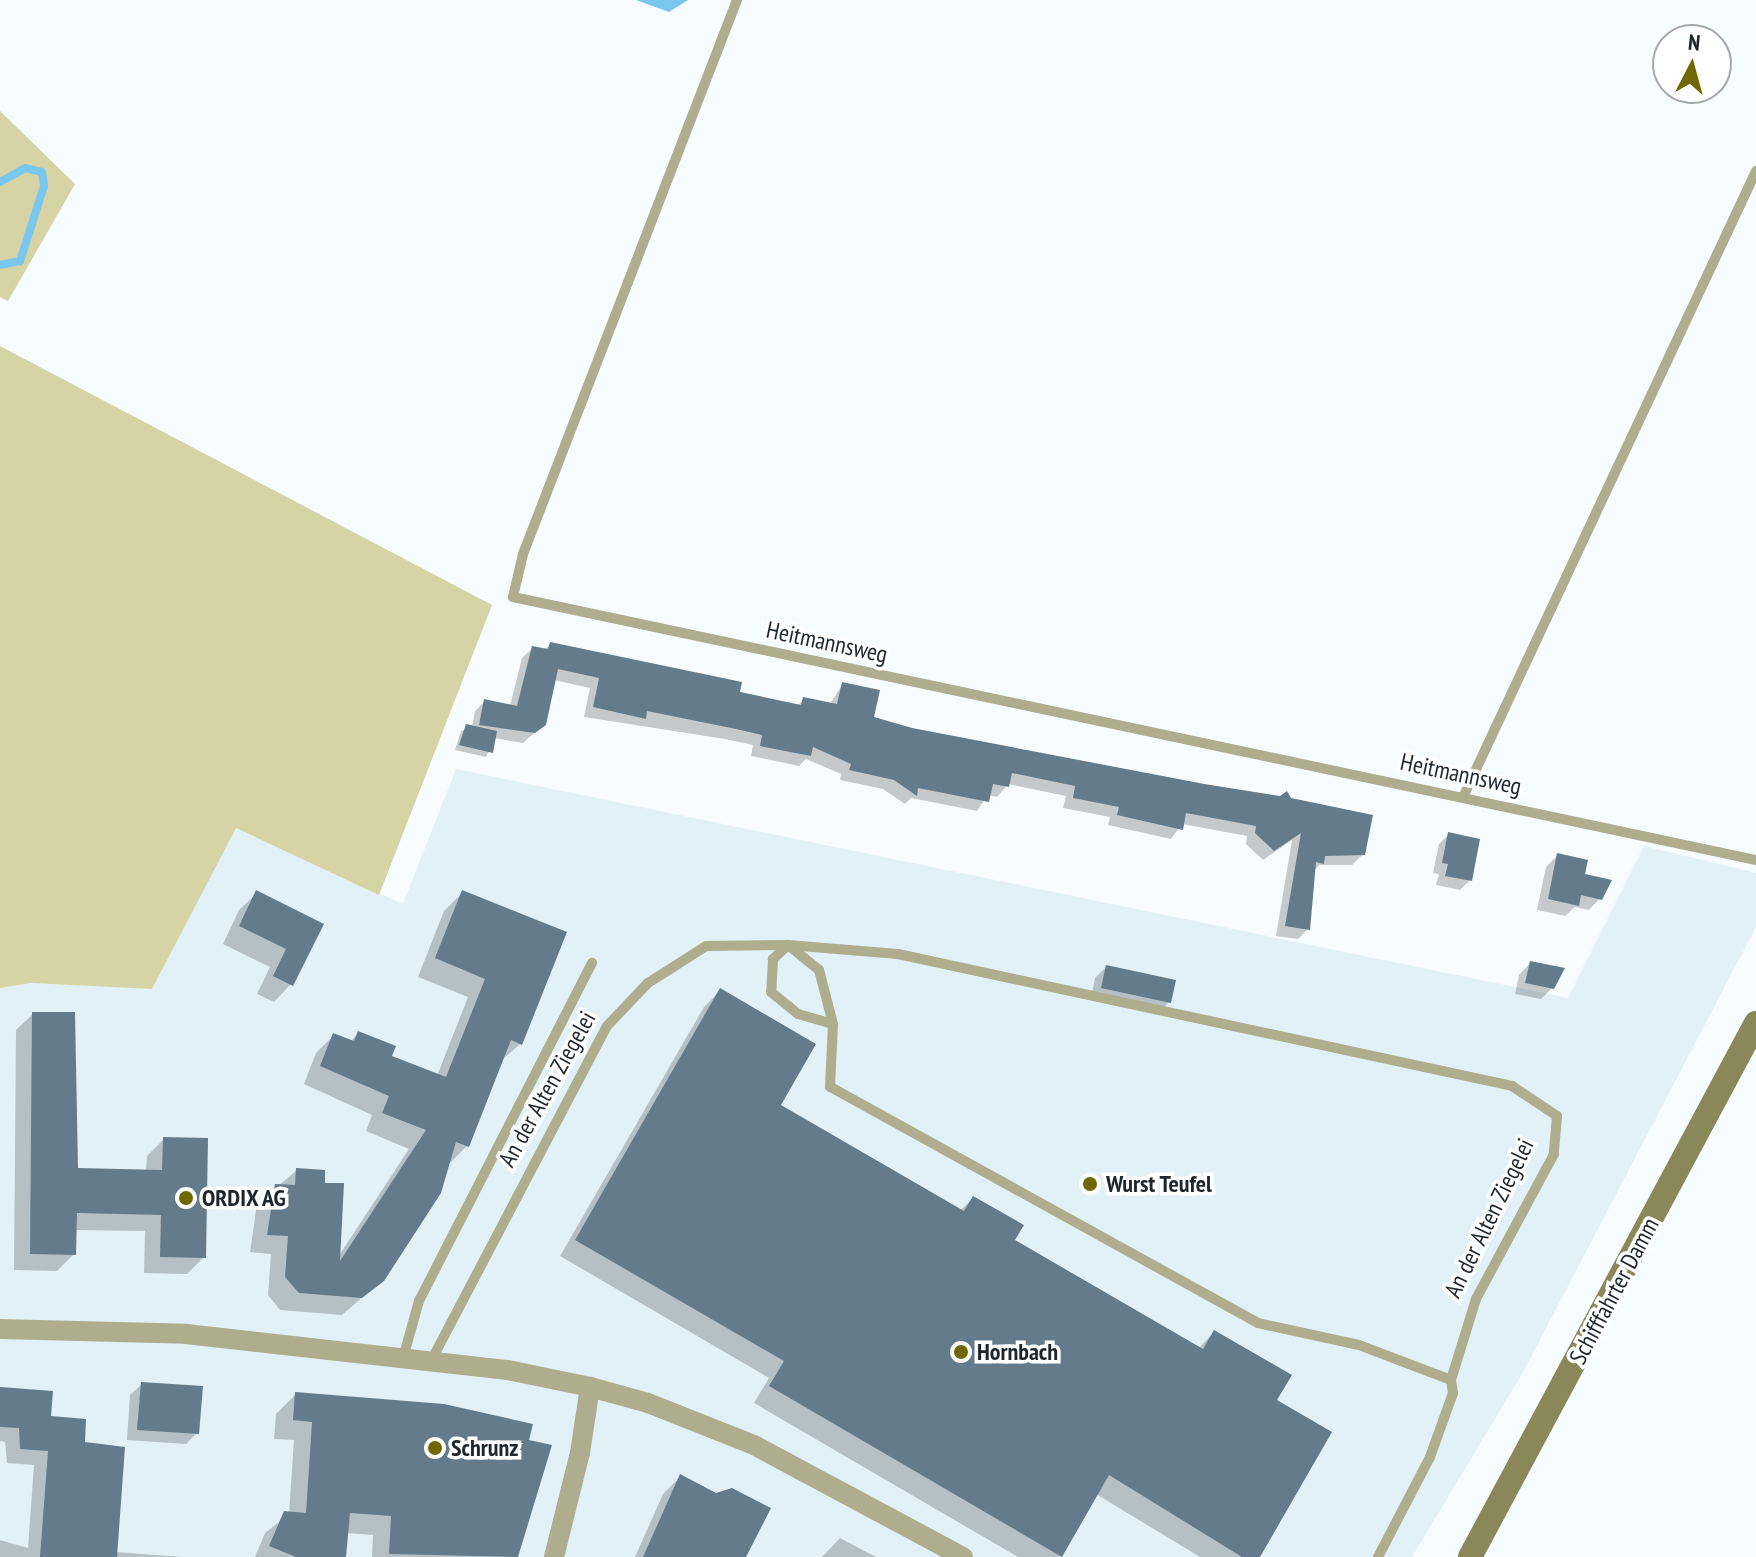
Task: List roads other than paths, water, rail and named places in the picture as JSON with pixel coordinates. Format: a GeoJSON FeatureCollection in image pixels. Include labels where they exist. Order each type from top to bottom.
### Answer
{"type":"FeatureCollection","features":[{"type":"Feature","properties":{"kind":"main road","name":"Schifffahrter Damm"},"geometry":{"type":"LineString","coordinates":[[1470,1557],[1756,1023]]}},
{"type":"Feature","properties":{"kind":"street"},"geometry":{"type":"LineString","coordinates":[[0,1329],[186,1334],[431,1361],[590,1387],[648,1403],[754,1445],[963,1557]]}},
{"type":"Feature","properties":{"kind":"street"},"geometry":{"type":"LineString","coordinates":[[554,1557],[580,1453],[590,1387]]}},
{"type":"Feature","properties":{"kind":"lane","name":"Heitmannsweg"},"geometry":{"type":"LineString","coordinates":[[737,0],[523,554],[513,597],[1464,795],[1756,860]]}},
{"type":"Feature","properties":{"kind":"lane"},"geometry":{"type":"LineString","coordinates":[[1464,795],[1756,171]]}},
{"type":"Feature","properties":{"kind":"lane"},"geometry":{"type":"LineString","coordinates":[[833,1024],[798,1014],[771,992],[773,959],[788,945],[819,970],[833,1024],[830,1087],[1258,1323],[1359,1345],[1451,1380],[1453,1393],[1430,1457],[1378,1557]]}},
{"type":"Feature","properties":{"kind":"lane","name":"An der Alten Ziegelei"},"geometry":{"type":"LineString","coordinates":[[431,1361],[607,1026],[648,983],[706,946],[788,945],[898,954],[1512,1086],[1557,1116],[1554,1154],[1476,1299],[1451,1380]]}},
{"type":"Feature","properties":{"kind":"lane"},"geometry":{"type":"LineString","coordinates":[[403,1358],[419,1301],[592,963]]}},
{"type":"Feature","properties":{"kind":"water"},"geometry":{"type":"Polygon","coordinates":[[[636,0],[688,0],[669,12],[636,0]]]}},
{"type":"Feature","properties":{"kind":"waterway"},"geometry":{"type":"LineString","coordinates":[[0,182],[25,168],[42,172],[44,186],[20,261],[0,265]]}},
{"type":"Feature","properties":{"kind":"place","name":"Wurst Teufel"},"geometry":{"type":"Point","coordinates":[1090,1184]}},
{"type":"Feature","properties":{"kind":"place","name":"ORDIX AG"},"geometry":{"type":"Point","coordinates":[186,1198]}},
{"type":"Feature","properties":{"kind":"place","name":"Hornbach"},"geometry":{"type":"Point","coordinates":[961,1352]}},
{"type":"Feature","properties":{"kind":"place","name":"Schrunz"},"geometry":{"type":"Point","coordinates":[435,1448]}}]}
